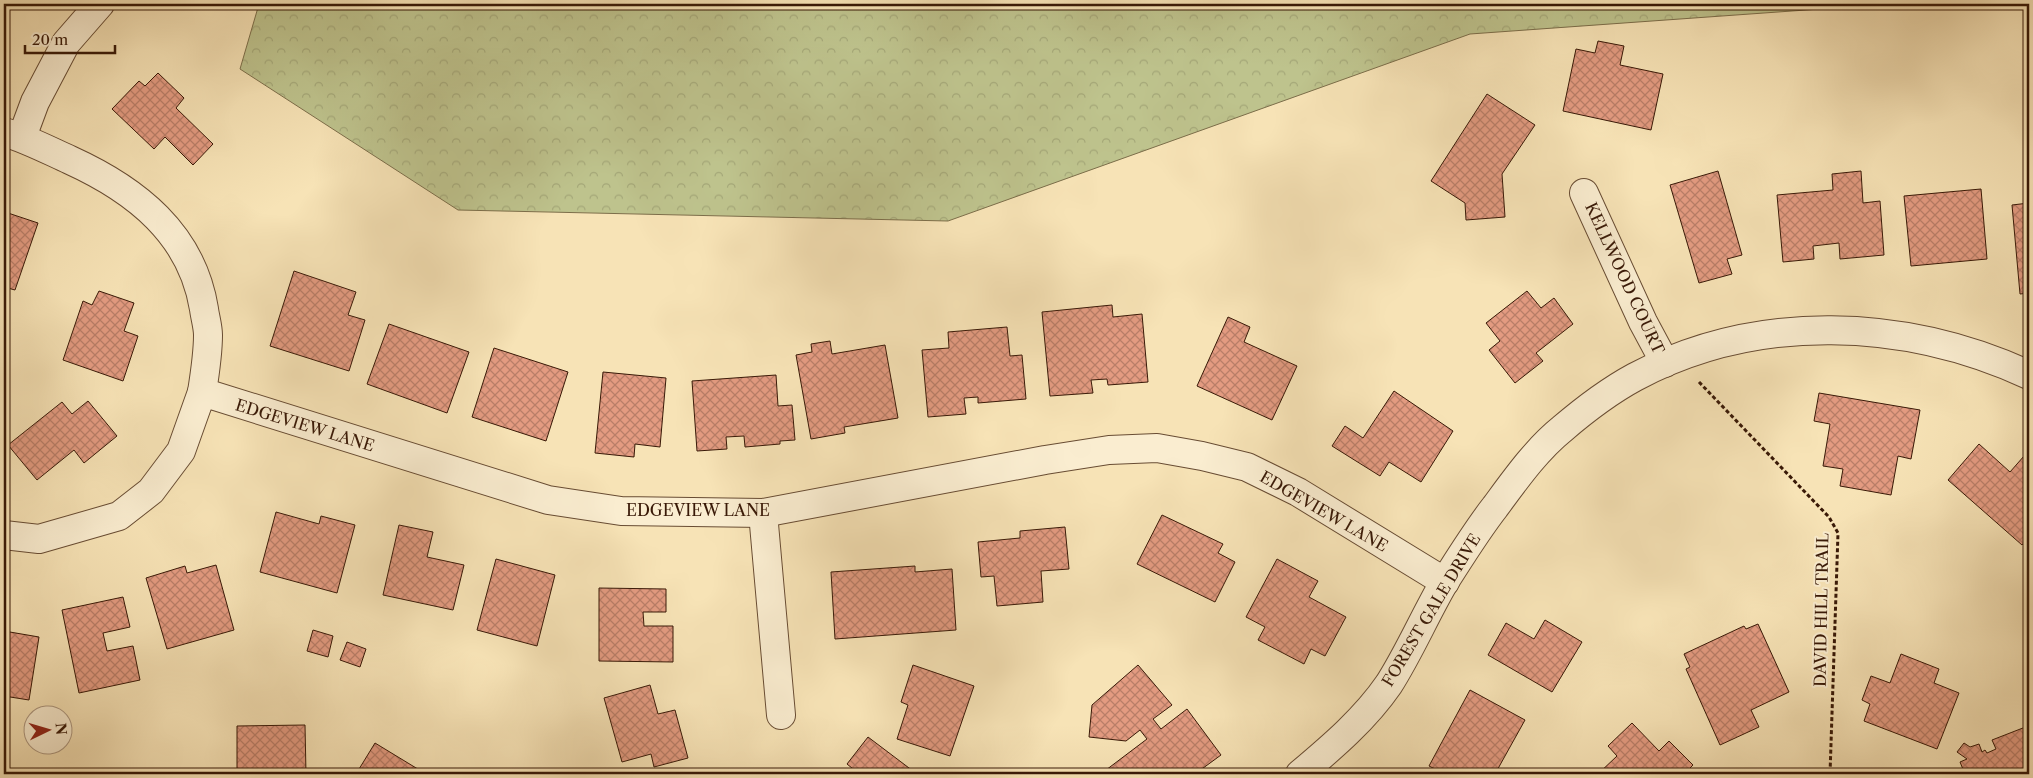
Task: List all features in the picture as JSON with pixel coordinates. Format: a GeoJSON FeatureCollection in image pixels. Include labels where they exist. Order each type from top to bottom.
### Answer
{"type":"FeatureCollection","features":[{"type":"Feature","properties":{"kind":"street"},"geometry":{"type":"LineString","coordinates":[[4,535],[39,539],[118,516],[151,491],[182,451],[202,392],[206,368],[208,333],[200,288],[186,255],[168,228],[128,192],[85,167],[13,135],[35,102],[66,43],[100,4]]}},
{"type":"Feature","properties":{"kind":"street","name":"KELLWOOD COURT"},"geometry":{"type":"LineString","coordinates":[[1584,193],[1642,322],[1674,360]]}},
{"type":"Feature","properties":{"kind":"street","name":"FOREST GALE DRIVE"},"geometry":{"type":"LineString","coordinates":[[1300,774],[1344,736],[1388,686],[1445,582],[1494,508],[1528,464],[1561,429],[1633,378],[1674,360],[1760,335],[1796,330],[1879,332],[1925,340],[1970,352],[2029,375]]}},
{"type":"Feature","properties":{"kind":"street","name":"EDGEVIEW LANE"},"geometry":{"type":"LineString","coordinates":[[202,392],[548,500],[621,511],[763,513],[1045,460],[1109,450],[1157,448],[1247,467],[1298,492],[1445,582]]}},
{"type":"Feature","properties":{"kind":"street"},"geometry":{"type":"LineString","coordinates":[[763,513],[780,715]]}},
{"type":"Feature","properties":{"kind":"path","name":"DAVID HILL TRAIL"},"geometry":{"type":"LineString","coordinates":[[1674,360],[1829,517],[1838,533],[1830,774]]}},
{"type":"Feature","properties":{"kind":"green space"},"geometry":{"type":"Polygon","coordinates":[[[259,4],[1890,4],[1470,34],[948,221],[458,210],[240,69],[259,4]]]}},
{"type":"Feature","properties":{"kind":"building"},"geometry":{"type":"Polygon","coordinates":[[[1598,41],[1624,46],[1620,65],[1663,74],[1651,130],[1563,111],[1576,49],[1595,53],[1598,41]]]}},
{"type":"Feature","properties":{"kind":"building"},"geometry":{"type":"Polygon","coordinates":[[[158,73],[184,98],[176,108],[213,144],[193,165],[165,137],[154,149],[112,109],[139,81],[145,86],[158,73]]]}},
{"type":"Feature","properties":{"kind":"building"},"geometry":{"type":"Polygon","coordinates":[[[1487,94],[1535,125],[1502,174],[1505,217],[1466,220],[1465,203],[1431,181],[1487,94]]]}},
{"type":"Feature","properties":{"kind":"building"},"geometry":{"type":"Polygon","coordinates":[[[1718,171],[1742,255],[1727,259],[1732,274],[1699,283],[1670,185],[1718,171]]]}},
{"type":"Feature","properties":{"kind":"building"},"geometry":{"type":"Polygon","coordinates":[[[1861,171],[1863,203],[1880,201],[1884,255],[1840,259],[1839,243],[1813,246],[1814,259],[1783,262],[1777,195],[1833,190],[1832,174],[1861,171]]]}},
{"type":"Feature","properties":{"kind":"building"},"geometry":{"type":"Polygon","coordinates":[[[1981,189],[1987,259],[1911,266],[1904,196],[1981,189]]]}},
{"type":"Feature","properties":{"kind":"building"},"geometry":{"type":"Polygon","coordinates":[[[2029,203],[2029,293],[2020,294],[2012,205],[2029,203]]]}},
{"type":"Feature","properties":{"kind":"building"},"geometry":{"type":"Polygon","coordinates":[[[5,212],[38,223],[15,290],[4,287],[5,212]]]}},
{"type":"Feature","properties":{"kind":"building"},"geometry":{"type":"Polygon","coordinates":[[[294,271],[356,292],[348,315],[365,320],[349,371],[270,346],[294,271]]]}},
{"type":"Feature","properties":{"kind":"building"},"geometry":{"type":"Polygon","coordinates":[[[99,291],[134,303],[124,331],[138,336],[123,381],[63,360],[83,301],[92,305],[99,291]]]}},
{"type":"Feature","properties":{"kind":"building"},"geometry":{"type":"Polygon","coordinates":[[[1527,291],[1541,308],[1554,298],[1573,324],[1536,353],[1543,361],[1515,383],[1489,350],[1500,341],[1486,323],[1527,291]]]}},
{"type":"Feature","properties":{"kind":"building"},"geometry":{"type":"Polygon","coordinates":[[[1112,305],[1113,317],[1142,314],[1148,382],[1108,385],[1107,379],[1091,380],[1093,393],[1050,396],[1042,312],[1112,305]]]}},
{"type":"Feature","properties":{"kind":"building"},"geometry":{"type":"Polygon","coordinates":[[[1228,317],[1250,327],[1244,342],[1297,366],[1272,420],[1197,386],[1228,317]]]}},
{"type":"Feature","properties":{"kind":"building"},"geometry":{"type":"Polygon","coordinates":[[[389,324],[469,352],[447,413],[367,384],[389,324]]]}},
{"type":"Feature","properties":{"kind":"building"},"geometry":{"type":"Polygon","coordinates":[[[1007,327],[1010,356],[1022,355],[1026,399],[978,403],[978,397],[964,398],[966,414],[928,417],[922,350],[949,348],[948,332],[1007,327]]]}},
{"type":"Feature","properties":{"kind":"building"},"geometry":{"type":"Polygon","coordinates":[[[830,341],[832,354],[885,345],[898,418],[844,427],[845,433],[811,439],[796,355],[812,352],[811,344],[830,341]]]}},
{"type":"Feature","properties":{"kind":"building"},"geometry":{"type":"Polygon","coordinates":[[[494,348],[568,372],[546,441],[472,417],[494,348]]]}},
{"type":"Feature","properties":{"kind":"building"},"geometry":{"type":"Polygon","coordinates":[[[603,372],[666,378],[660,447],[635,444],[634,457],[595,453],[603,372]]]}},
{"type":"Feature","properties":{"kind":"building"},"geometry":{"type":"Polygon","coordinates":[[[776,375],[778,406],[792,405],[795,440],[780,441],[780,444],[745,447],[744,436],[726,437],[727,449],[697,451],[692,381],[776,375]]]}},
{"type":"Feature","properties":{"kind":"building"},"geometry":{"type":"Polygon","coordinates":[[[1394,391],[1453,431],[1421,482],[1389,462],[1380,476],[1332,446],[1345,426],[1363,438],[1394,391]]]}},
{"type":"Feature","properties":{"kind":"building"},"geometry":{"type":"Polygon","coordinates":[[[1819,393],[1920,410],[1911,459],[1898,456],[1891,495],[1840,486],[1843,469],[1823,466],[1830,424],[1814,421],[1819,393]]]}},
{"type":"Feature","properties":{"kind":"building"},"geometry":{"type":"Polygon","coordinates":[[[88,401],[117,436],[84,463],[74,450],[37,480],[8,445],[62,402],[72,414],[88,401]]]}},
{"type":"Feature","properties":{"kind":"building"},"geometry":{"type":"Polygon","coordinates":[[[1979,444],[2010,472],[2024,456],[2029,461],[2029,537],[2022,545],[1948,480],[1979,444]]]}},
{"type":"Feature","properties":{"kind":"building"},"geometry":{"type":"Polygon","coordinates":[[[276,512],[319,524],[321,516],[355,525],[337,593],[260,572],[276,512]]]}},
{"type":"Feature","properties":{"kind":"building"},"geometry":{"type":"Polygon","coordinates":[[[1162,515],[1223,544],[1218,553],[1235,562],[1215,602],[1137,564],[1162,515]]]}},
{"type":"Feature","properties":{"kind":"building"},"geometry":{"type":"Polygon","coordinates":[[[399,525],[433,532],[427,557],[464,565],[453,610],[383,595],[399,525]]]}},
{"type":"Feature","properties":{"kind":"building"},"geometry":{"type":"Polygon","coordinates":[[[1065,527],[1069,569],[1041,571],[1043,602],[997,606],[994,576],[981,577],[978,542],[1020,538],[1020,531],[1065,527]]]}},
{"type":"Feature","properties":{"kind":"building"},"geometry":{"type":"Polygon","coordinates":[[[496,559],[555,575],[537,646],[477,630],[496,559]]]}},
{"type":"Feature","properties":{"kind":"building"},"geometry":{"type":"Polygon","coordinates":[[[1277,559],[1318,581],[1309,597],[1346,617],[1325,656],[1311,649],[1304,664],[1258,640],[1265,627],[1246,617],[1277,559]]]}},
{"type":"Feature","properties":{"kind":"building"},"geometry":{"type":"Polygon","coordinates":[[[216,565],[234,630],[167,649],[146,578],[185,566],[187,573],[216,565]]]}},
{"type":"Feature","properties":{"kind":"building"},"geometry":{"type":"Polygon","coordinates":[[[915,566],[915,572],[952,569],[956,630],[835,639],[831,572],[915,566]]]}},
{"type":"Feature","properties":{"kind":"building"},"geometry":{"type":"Polygon","coordinates":[[[599,588],[666,589],[666,612],[643,612],[644,626],[673,626],[673,662],[599,661],[599,588]]]}},
{"type":"Feature","properties":{"kind":"building"},"geometry":{"type":"Polygon","coordinates":[[[123,597],[130,627],[103,633],[107,651],[133,646],[140,680],[79,693],[62,610],[123,597]]]}},
{"type":"Feature","properties":{"kind":"building"},"geometry":{"type":"Polygon","coordinates":[[[1545,620],[1582,642],[1552,692],[1488,655],[1506,623],[1534,639],[1545,620]]]}},
{"type":"Feature","properties":{"kind":"building"},"geometry":{"type":"Polygon","coordinates":[[[1758,624],[1789,692],[1751,710],[1759,727],[1720,745],[1686,669],[1690,667],[1684,654],[1744,626],[1746,629],[1758,624]]]}},
{"type":"Feature","properties":{"kind":"building"},"geometry":{"type":"Polygon","coordinates":[[[313,630],[333,636],[328,657],[307,651],[313,630]]]}},
{"type":"Feature","properties":{"kind":"building"},"geometry":{"type":"Polygon","coordinates":[[[4,631],[39,637],[29,700],[4,696],[4,631]]]}},
{"type":"Feature","properties":{"kind":"building"},"geometry":{"type":"Polygon","coordinates":[[[347,642],[366,649],[360,667],[340,660],[347,642]]]}},
{"type":"Feature","properties":{"kind":"building"},"geometry":{"type":"Polygon","coordinates":[[[1901,654],[1939,669],[1934,683],[1959,693],[1937,749],[1864,721],[1870,704],[1862,700],[1871,676],[1890,683],[1901,654]]]}},
{"type":"Feature","properties":{"kind":"building"},"geometry":{"type":"Polygon","coordinates":[[[913,665],[974,686],[950,756],[897,739],[908,705],[901,702],[913,665]]]}},
{"type":"Feature","properties":{"kind":"building"},"geometry":{"type":"Polygon","coordinates":[[[1138,665],[1172,705],[1153,719],[1161,729],[1187,709],[1221,755],[1195,774],[1109,774],[1106,770],[1147,739],[1140,730],[1126,741],[1089,737],[1092,705],[1138,665]]]}},
{"type":"Feature","properties":{"kind":"building"},"geometry":{"type":"Polygon","coordinates":[[[650,685],[658,714],[675,710],[688,758],[654,767],[651,754],[622,762],[604,698],[650,685]]]}},
{"type":"Feature","properties":{"kind":"building"},"geometry":{"type":"Polygon","coordinates":[[[1470,690],[1525,720],[1495,774],[1445,774],[1429,766],[1470,690]]]}},
{"type":"Feature","properties":{"kind":"building"},"geometry":{"type":"Polygon","coordinates":[[[1632,723],[1659,751],[1669,741],[1693,765],[1684,774],[1598,774],[1617,756],[1608,746],[1632,723]]]}},
{"type":"Feature","properties":{"kind":"building"},"geometry":{"type":"Polygon","coordinates":[[[305,725],[306,774],[237,774],[237,726],[305,725]]]}},
{"type":"Feature","properties":{"kind":"building"},"geometry":{"type":"Polygon","coordinates":[[[2028,726],[2029,774],[1965,774],[1960,762],[1967,759],[1957,752],[1964,743],[1970,747],[1979,744],[1982,752],[1985,750],[1987,753],[1996,749],[1992,740],[2028,726]]]}},
{"type":"Feature","properties":{"kind":"building"},"geometry":{"type":"Polygon","coordinates":[[[868,737],[917,774],[857,774],[847,764],[868,737]]]}},
{"type":"Feature","properties":{"kind":"building"},"geometry":{"type":"Polygon","coordinates":[[[375,743],[426,774],[356,774],[375,743]]]}}]}
